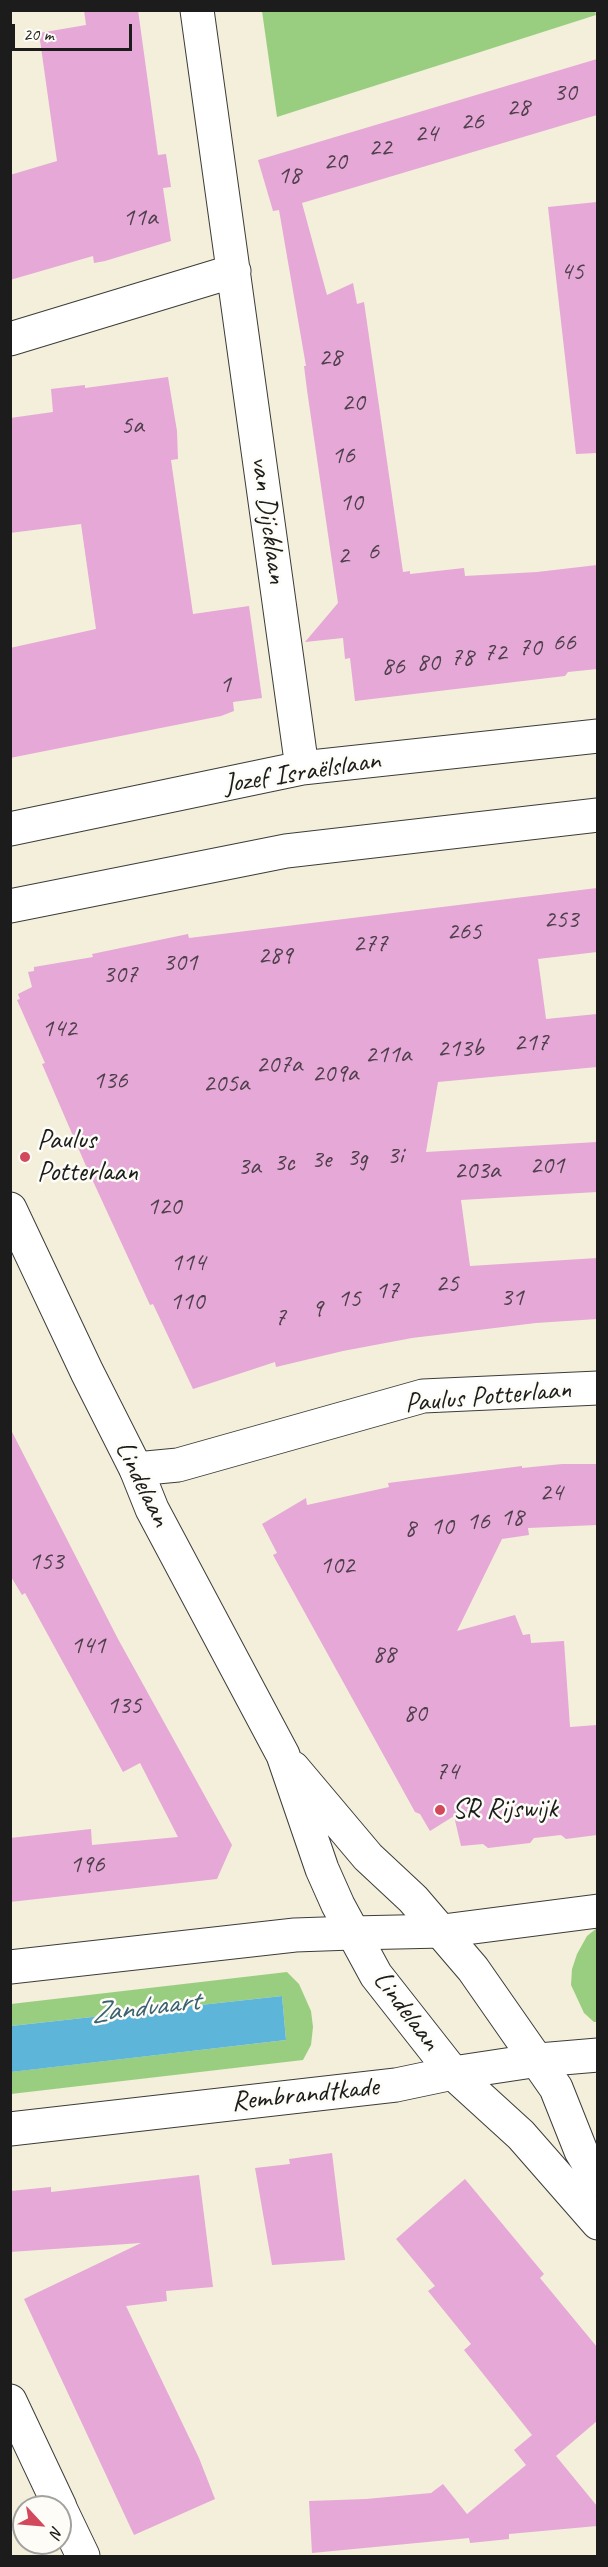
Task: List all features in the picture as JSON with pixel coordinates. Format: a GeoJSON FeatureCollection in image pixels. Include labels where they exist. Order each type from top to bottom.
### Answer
{"type":"FeatureCollection","features":[{"type":"Feature","properties":{"kind":"street","name":"van Dijcklaan"},"geometry":{"type":"LineString","coordinates":[[197,10],[302,768]]}},
{"type":"Feature","properties":{"kind":"street"},"geometry":{"type":"LineString","coordinates":[[10,339],[234,271]]}},
{"type":"Feature","properties":{"kind":"street","name":"Jozef Israëlslaan"},"geometry":{"type":"LineString","coordinates":[[10,829],[302,768],[597,736]]}},
{"type":"Feature","properties":{"kind":"street"},"geometry":{"type":"LineString","coordinates":[[10,906],[286,851],[597,815]]}},
{"type":"Feature","properties":{"kind":"street","name":"Lindelaan"},"geometry":{"type":"LineString","coordinates":[[10,1209],[136,1469],[152,1509],[283,1755],[322,1869],[352,1933],[376,1975],[453,2073],[521,2135],[597,2223]]}},
{"type":"Feature","properties":{"kind":"street","name":"Paulus Potterlaan"},"geometry":{"type":"LineString","coordinates":[[136,1469],[178,1465],[423,1396],[597,1388]]}},
{"type":"Feature","properties":{"kind":"street","name":"Lindelaan"},"geometry":{"type":"LineString","coordinates":[[283,1755],[368,1857],[443,1931],[539,2060],[556,2088],[581,2151],[597,2179]]}},
{"type":"Feature","properties":{"kind":"street"},"geometry":{"type":"LineString","coordinates":[[10,1967],[295,1935],[443,1931],[597,1911]]}},
{"type":"Feature","properties":{"kind":"street","name":"Rembrandtkade"},"geometry":{"type":"LineString","coordinates":[[10,2129],[396,2085],[453,2073],[539,2060],[597,2055]]}},
{"type":"Feature","properties":{"kind":"street"},"geometry":{"type":"LineString","coordinates":[[10,2401],[54,2495]]}},
{"type":"Feature","properties":{"kind":"street"},"geometry":{"type":"LineString","coordinates":[[72,2534],[82,2556]]}},
{"type":"Feature","properties":{"kind":"green space"},"geometry":{"type":"Polygon","coordinates":[[[262,11],[595,11],[596,15],[277,117],[262,11]]]}},
{"type":"Feature","properties":{"kind":"green space"},"geometry":{"type":"Polygon","coordinates":[[[597,1928],[597,2022],[594,2022],[584,2013],[571,1985],[572,1969],[577,1954],[587,1936],[597,1928]]]}},
{"type":"Feature","properties":{"kind":"green space"},"geometry":{"type":"Polygon","coordinates":[[[287,1972],[299,1984],[311,2011],[313,2027],[311,2045],[303,2060],[11,2094],[10,2072],[286,2040],[282,1996],[11,2026],[11,2004],[287,1972]]]}},
{"type":"Feature","properties":{"kind":"water"},"geometry":{"type":"Polygon","coordinates":[[[282,1996],[286,2040],[11,2072],[11,2026],[282,1996]]]}},
{"type":"Feature","properties":{"kind":"building"},"geometry":{"type":"Polygon","coordinates":[[[84,10],[138,10],[158,155],[166,154],[171,187],[163,188],[171,241],[105,261],[94,263],[93,256],[10,280],[10,175],[57,161],[39,33],[86,25],[84,10]]]}},
{"type":"Feature","properties":{"kind":"building"},"geometry":{"type":"Polygon","coordinates":[[[597,59],[597,115],[302,203],[327,295],[353,283],[357,304],[364,302],[403,572],[410,571],[410,574],[464,568],[465,576],[537,572],[597,565],[597,669],[568,672],[565,676],[355,701],[350,658],[345,659],[343,638],[305,642],[338,603],[307,390],[304,366],[306,366],[279,210],[273,211],[258,160],[597,59]]]}},
{"type":"Feature","properties":{"kind":"building"},"geometry":{"type":"Polygon","coordinates":[[[597,202],[597,453],[576,454],[548,207],[597,202]]]}},
{"type":"Feature","properties":{"kind":"building"},"geometry":{"type":"Polygon","coordinates":[[[168,377],[177,431],[178,459],[171,460],[193,614],[249,606],[262,698],[233,702],[234,711],[221,716],[10,758],[10,648],[96,629],[81,524],[10,533],[10,418],[53,412],[51,389],[85,385],[85,388],[168,377]]]}},
{"type":"Feature","properties":{"kind":"building"},"geometry":{"type":"Polygon","coordinates":[[[597,888],[597,952],[538,959],[546,1019],[597,1014],[597,1067],[438,1082],[426,1152],[597,1142],[597,1192],[461,1200],[470,1266],[597,1258],[597,1319],[536,1323],[412,1338],[276,1367],[275,1362],[193,1389],[153,1304],[150,1305],[42,1064],[45,1063],[17,1000],[20,999],[18,994],[32,987],[28,972],[34,971],[34,967],[93,957],[92,954],[188,934],[189,938],[597,888]]]}},
{"type":"Feature","properties":{"kind":"building"},"geometry":{"type":"Polygon","coordinates":[[[10,1428],[118,1639],[232,1845],[217,1879],[10,1902],[10,1838],[91,1829],[92,1845],[178,1837],[140,1763],[123,1772],[25,1593],[22,1595],[10,1575],[10,1428]]]}},
{"type":"Feature","properties":{"kind":"building"},"geometry":{"type":"Polygon","coordinates":[[[562,1464],[597,1464],[597,1525],[528,1528],[529,1535],[502,1539],[457,1631],[515,1615],[523,1635],[530,1634],[531,1643],[564,1641],[570,1727],[597,1725],[597,1835],[566,1839],[561,1835],[534,1838],[530,1843],[488,1848],[483,1844],[461,1846],[454,1816],[430,1831],[420,1814],[415,1812],[273,1555],[277,1553],[262,1524],[306,1498],[307,1505],[389,1487],[388,1483],[522,1466],[522,1468],[562,1464]]]}},
{"type":"Feature","properties":{"kind":"building"},"geometry":{"type":"Polygon","coordinates":[[[332,2153],[345,2260],[272,2265],[255,2168],[290,2164],[289,2159],[332,2153]]]}},
{"type":"Feature","properties":{"kind":"building"},"geometry":{"type":"Polygon","coordinates":[[[199,2175],[213,2287],[166,2291],[167,2301],[126,2306],[199,2458],[215,2499],[134,2535],[24,2299],[141,2243],[10,2252],[10,2191],[51,2187],[51,2192],[199,2175]]]}},
{"type":"Feature","properties":{"kind":"building"},"geometry":{"type":"Polygon","coordinates":[[[465,2179],[544,2274],[540,2278],[597,2347],[597,2421],[556,2456],[597,2506],[597,2526],[509,2534],[509,2539],[470,2543],[469,2538],[312,2553],[309,2501],[431,2493],[443,2484],[467,2514],[526,2465],[514,2450],[532,2435],[464,2350],[471,2344],[428,2291],[435,2286],[396,2239],[465,2179]]]}},
{"type":"Feature","properties":{"kind":"place","name":"Paulus Potterlaan"},"geometry":{"type":"Point","coordinates":[25,1157]}},
{"type":"Feature","properties":{"kind":"place","name":"SR Rijswijk"},"geometry":{"type":"Point","coordinates":[440,1810]}},
{"type":"Feature","properties":{"kind":"water label","name":"Zandvaart"},"geometry":{"type":"Point","coordinates":[145,2008]}}]}
